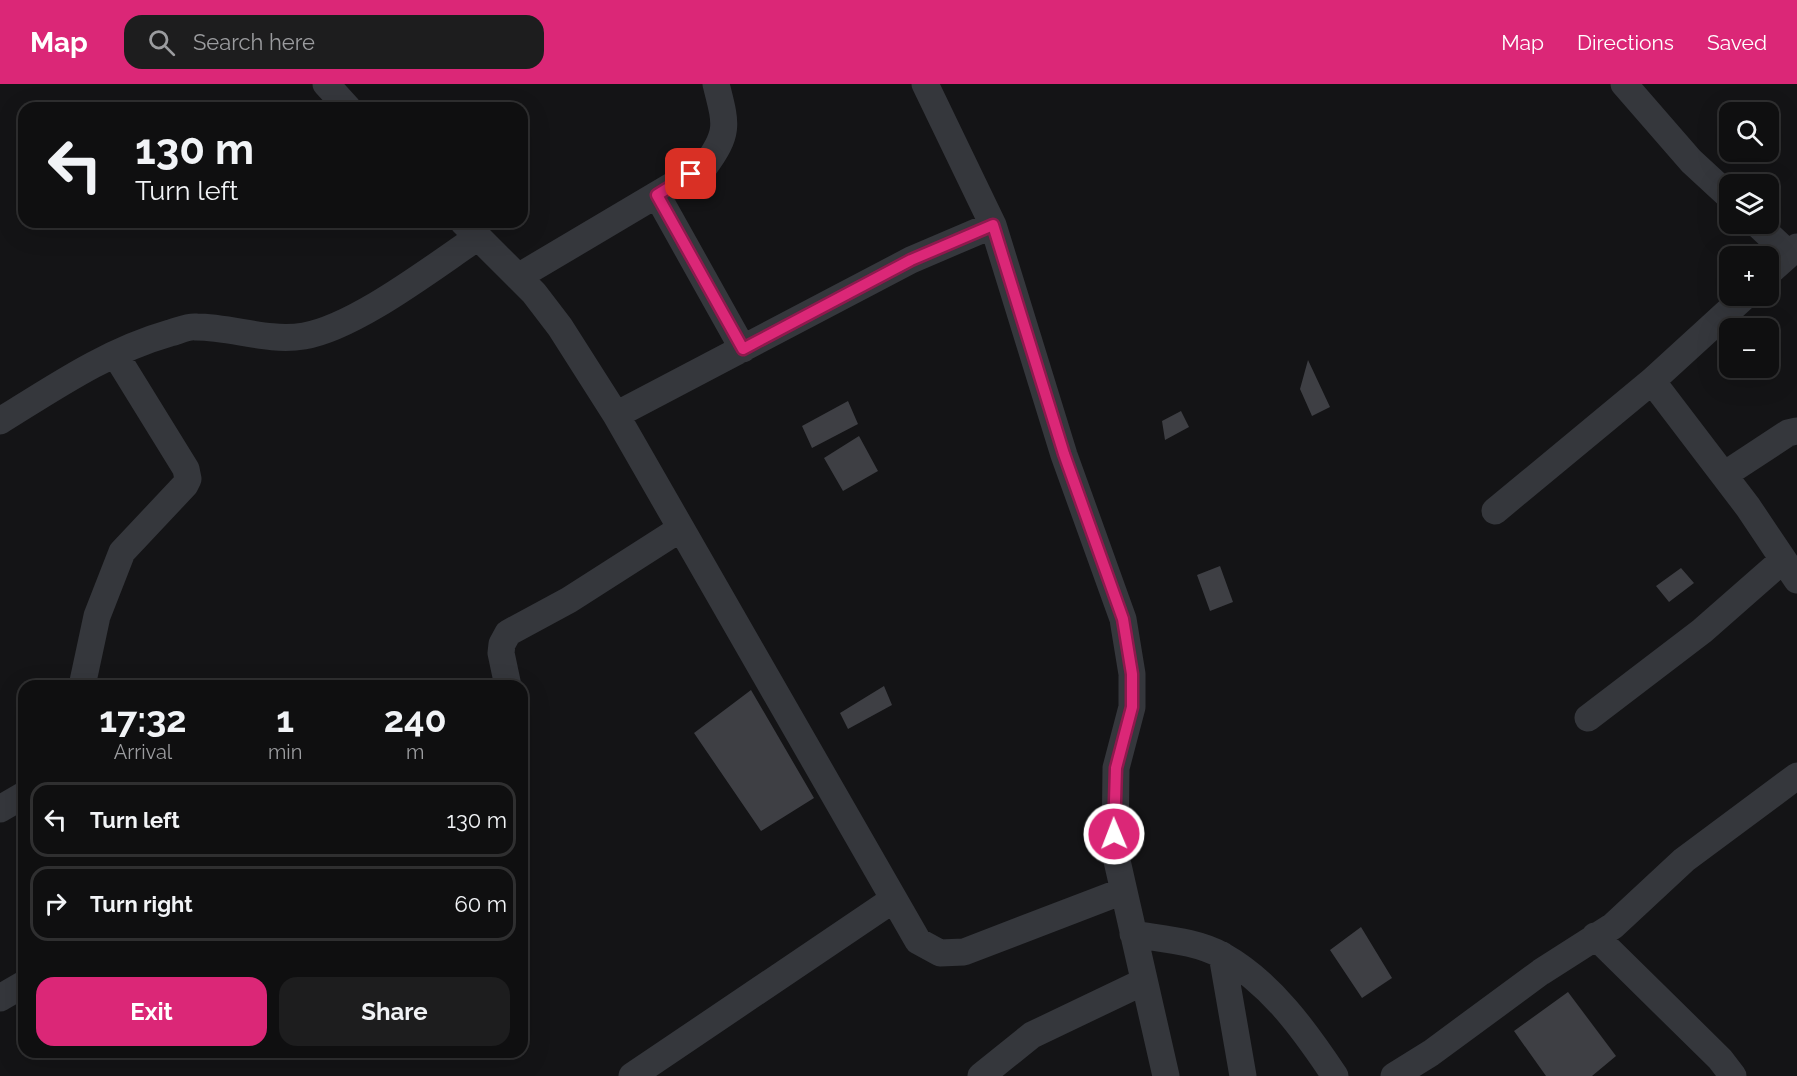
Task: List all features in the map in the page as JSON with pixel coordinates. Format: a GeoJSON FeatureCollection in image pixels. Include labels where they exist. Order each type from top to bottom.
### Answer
{"type":"FeatureCollection","features":[{"type":"Feature","properties":{"kind":"street"},"geometry":{"type":"LineString","coordinates":[[326,84],[342,102]]}},
{"type":"Feature","properties":{"kind":"street"},"geometry":{"type":"LineString","coordinates":[[518,277],[705,166],[723,139],[723,110],[716,84]]}},
{"type":"Feature","properties":{"kind":"street"},"geometry":{"type":"LineString","coordinates":[[926,84],[993,225],[1064,454],[1123,619],[1132,674],[1132,707],[1116,768],[1113,816],[1115,852],[1122,891],[1166,1076]]}},
{"type":"Feature","properties":{"kind":"street"},"geometry":{"type":"LineString","coordinates":[[1624,84],[1691,161],[1719,187]]}},
{"type":"Feature","properties":{"kind":"street"},"geometry":{"type":"LineString","coordinates":[[657,195],[743,349]]}},
{"type":"Feature","properties":{"kind":"street"},"geometry":{"type":"LineString","coordinates":[[616,415],[911,260],[993,225]]}},
{"type":"Feature","properties":{"kind":"street"},"geometry":{"type":"LineString","coordinates":[[0,420],[97,362],[143,341],[194,326],[262,337],[304,336],[341,324],[418,278],[470,230],[518,277],[561,327],[616,415],[918,941],[939,953],[964,952],[1122,891]]}},
{"type":"Feature","properties":{"kind":"street"},"geometry":{"type":"LineString","coordinates":[[1771,234],[1793,250],[1779,263]]}},
{"type":"Feature","properties":{"kind":"street"},"geometry":{"type":"LineString","coordinates":[[1495,511],[1652,381],[1734,306]]}},
{"type":"Feature","properties":{"kind":"street"},"geometry":{"type":"LineString","coordinates":[[83,680],[97,616],[123,552],[185,485],[188,478],[186,469],[115,354]]}},
{"type":"Feature","properties":{"kind":"street"},"geometry":{"type":"LineString","coordinates":[[1588,718],[1702,631],[1790,570],[1724,475],[1652,381]]}},
{"type":"Feature","properties":{"kind":"street"},"geometry":{"type":"LineString","coordinates":[[1724,475],[1788,433],[1797,431]]}},
{"type":"Feature","properties":{"kind":"street"},"geometry":{"type":"LineString","coordinates":[[507,680],[501,653],[502,644],[508,633],[569,600],[680,529]]}},
{"type":"Feature","properties":{"kind":"street"},"geometry":{"type":"LineString","coordinates":[[1394,1076],[1431,1053],[1541,972],[1614,926],[1684,860],[1797,776]]}},
{"type":"Feature","properties":{"kind":"street"},"geometry":{"type":"LineString","coordinates":[[0,809],[18,798]]}},
{"type":"Feature","properties":{"kind":"street"},"geometry":{"type":"LineString","coordinates":[[632,1076],[894,899]]}},
{"type":"Feature","properties":{"kind":"street"},"geometry":{"type":"LineString","coordinates":[[1133,934],[1190,945],[1222,955],[1268,990],[1302,1027],[1335,1076]]}},
{"type":"Feature","properties":{"kind":"street"},"geometry":{"type":"LineString","coordinates":[[1595,936],[1720,1059],[1733,1076]]}},
{"type":"Feature","properties":{"kind":"street"},"geometry":{"type":"LineString","coordinates":[[1222,955],[1243,1076]]}},
{"type":"Feature","properties":{"kind":"street"},"geometry":{"type":"LineString","coordinates":[[981,1076],[1032,1035],[1143,982]]}},
{"type":"Feature","properties":{"kind":"street"},"geometry":{"type":"LineString","coordinates":[[0,998],[18,988]]}},
{"type":"Feature","properties":{"kind":"building"},"geometry":{"type":"Polygon","coordinates":[[[1308,360],[1330,407],[1312,416],[1300,389],[1308,360]]]}},
{"type":"Feature","properties":{"kind":"building"},"geometry":{"type":"Polygon","coordinates":[[[848,401],[858,424],[812,448],[802,426],[848,401]]]}},
{"type":"Feature","properties":{"kind":"building"},"geometry":{"type":"Polygon","coordinates":[[[1181,411],[1189,427],[1165,440],[1162,421],[1181,411]]]}},
{"type":"Feature","properties":{"kind":"building"},"geometry":{"type":"Polygon","coordinates":[[[859,436],[878,471],[843,491],[824,458],[859,436]]]}},
{"type":"Feature","properties":{"kind":"building"},"geometry":{"type":"Polygon","coordinates":[[[1220,566],[1233,602],[1210,611],[1197,575],[1220,566]]]}},
{"type":"Feature","properties":{"kind":"building"},"geometry":{"type":"Polygon","coordinates":[[[1681,568],[1694,583],[1669,602],[1656,586],[1681,568]]]}},
{"type":"Feature","properties":{"kind":"building"},"geometry":{"type":"Polygon","coordinates":[[[884,686],[892,705],[848,729],[840,713],[884,686]]]}},
{"type":"Feature","properties":{"kind":"building"},"geometry":{"type":"Polygon","coordinates":[[[751,690],[814,798],[761,831],[694,733],[751,690]]]}},
{"type":"Feature","properties":{"kind":"building"},"geometry":{"type":"Polygon","coordinates":[[[1361,927],[1392,978],[1362,998],[1330,950],[1361,927]]]}},
{"type":"Feature","properties":{"kind":"building"},"geometry":{"type":"Polygon","coordinates":[[[1568,992],[1616,1056],[1592,1076],[1546,1076],[1514,1031],[1568,992]]]}},
{"type":"Feature","properties":{"kind":"route"},"geometry":{"type":"LineString","coordinates":[[691,174],[657,195],[743,349],[911,260],[993,225],[1092,540],[1123,619],[1132,674],[1132,707],[1116,768],[1114,834]]}}]}
